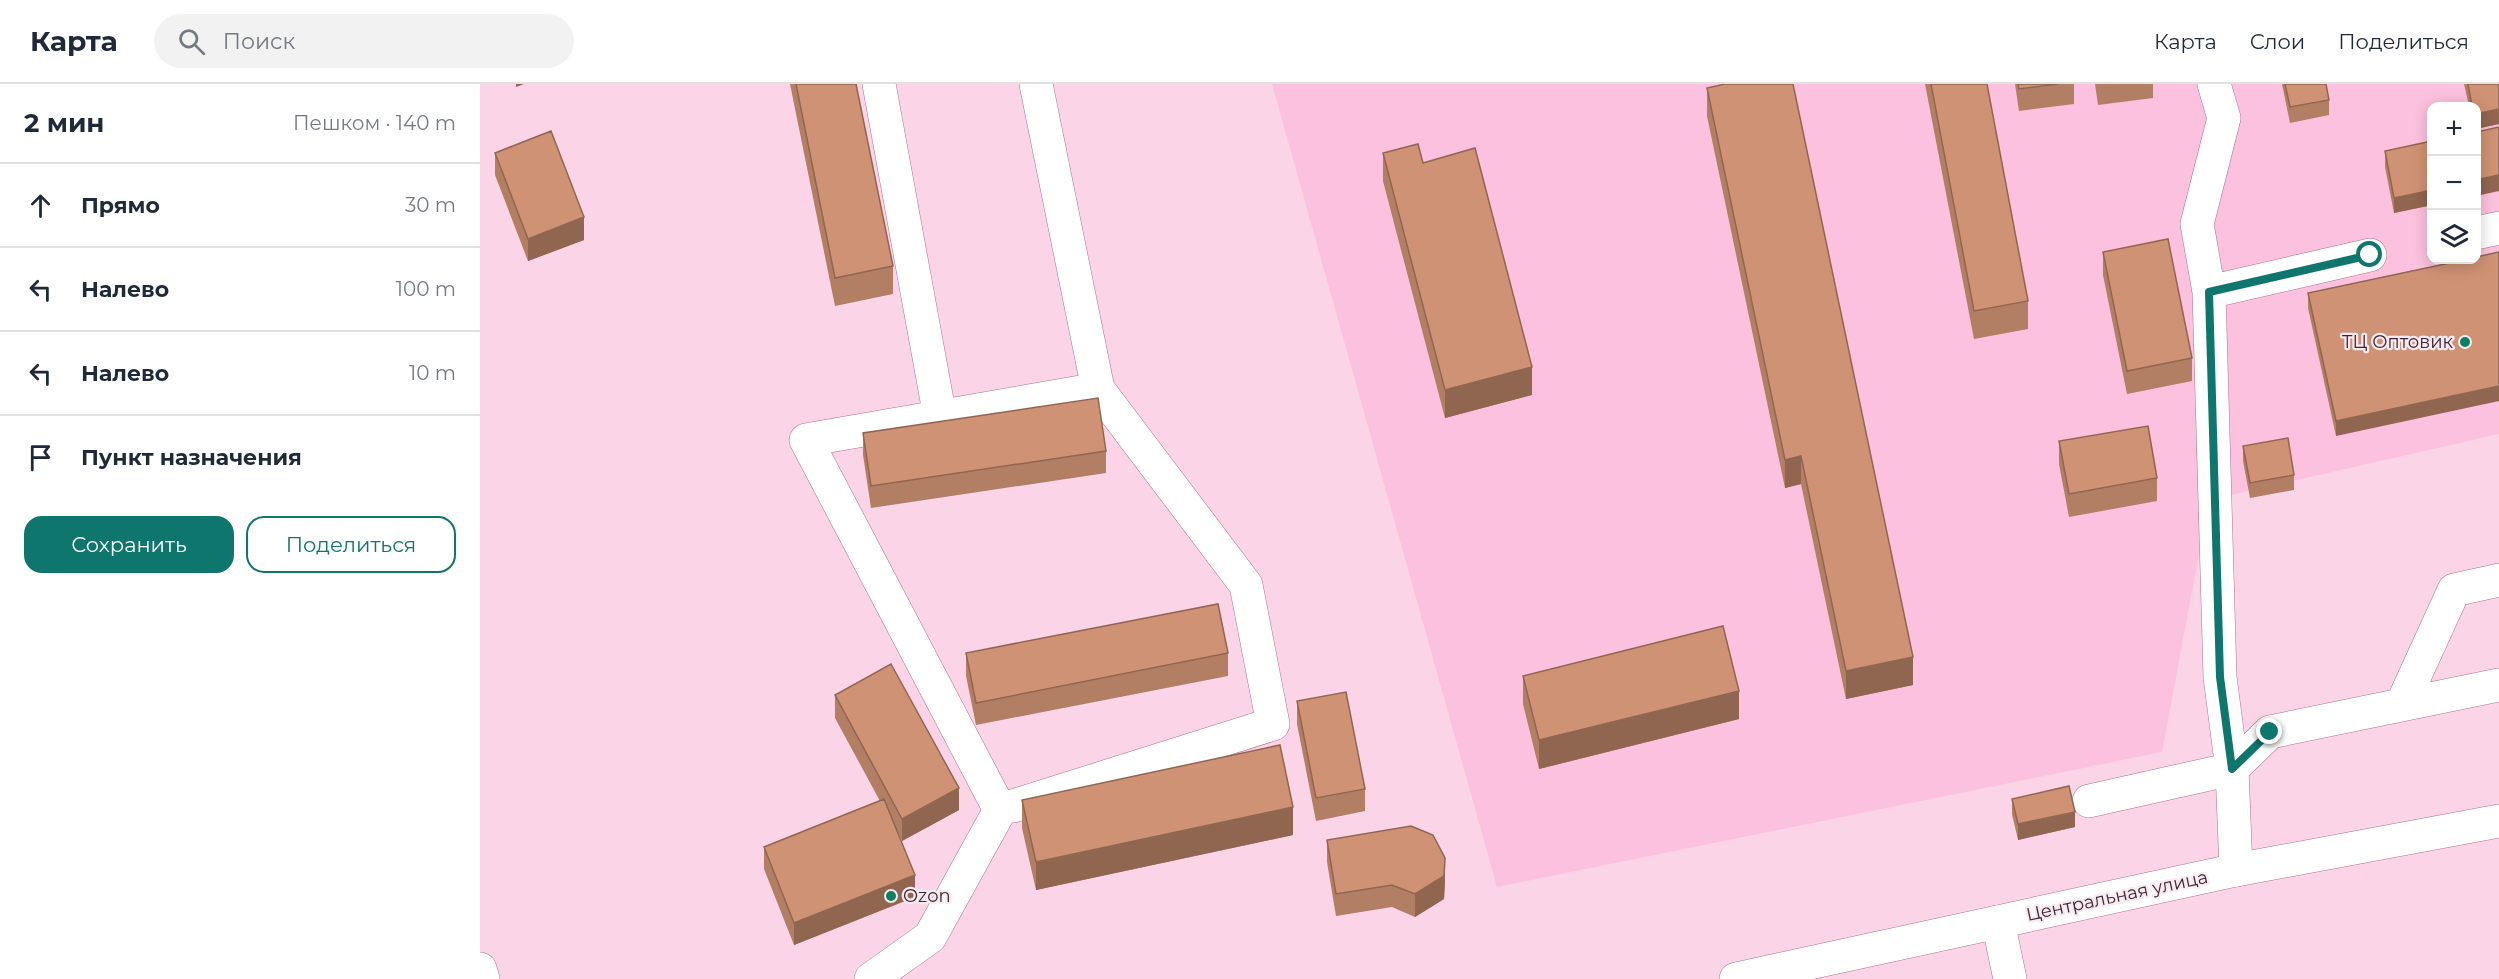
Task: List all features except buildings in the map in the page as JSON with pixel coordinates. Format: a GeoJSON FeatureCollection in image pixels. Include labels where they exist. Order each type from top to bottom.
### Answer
{"type":"FeatureCollection","features":[{"type":"Feature","properties":{"kind":"main road"},"geometry":{"type":"LineString","coordinates":[[879,84],[940,417]]}},
{"type":"Feature","properties":{"kind":"main road"},"geometry":{"type":"LineString","coordinates":[[871,979],[930,937],[1000,810],[1273,724],[1246,585],[1098,389],[1036,84]]}},
{"type":"Feature","properties":{"kind":"main road"},"geometry":{"type":"LineString","coordinates":[[2214,84],[2224,118],[2197,224],[2209,292],[2220,677],[2232,769],[2236,870]]}},
{"type":"Feature","properties":{"kind":"main road"},"geometry":{"type":"LineString","coordinates":[[2481,232],[2499,228]]}},
{"type":"Feature","properties":{"kind":"main road"},"geometry":{"type":"LineString","coordinates":[[2209,292],[2370,255]]}},
{"type":"Feature","properties":{"kind":"main road"},"geometry":{"type":"LineString","coordinates":[[1000,810],[806,440],[1098,389]]}},
{"type":"Feature","properties":{"kind":"main road"},"geometry":{"type":"LineString","coordinates":[[2402,705],[2454,590],[2499,580]]}},
{"type":"Feature","properties":{"kind":"main road"},"geometry":{"type":"LineString","coordinates":[[2090,801],[2232,769],[2270,732],[2499,685]]}},
{"type":"Feature","properties":{"kind":"main road","name":"Центральная улица"},"geometry":{"type":"LineString","coordinates":[[1736,979],[1775,974],[2236,870],[2499,821]]}},
{"type":"Feature","properties":{"kind":"main road"},"geometry":{"type":"LineString","coordinates":[[1998,922],[2010,979]]}},
{"type":"Feature","properties":{"kind":"main road"},"geometry":{"type":"LineString","coordinates":[[480,969],[483,979]]}},
{"type":"Feature","properties":{"kind":"shaded area"},"geometry":{"type":"Polygon","coordinates":[[[1272,84],[2499,84],[2499,434],[2209,500],[2162,752],[1497,887],[1272,84]]]}},
{"type":"Feature","properties":{"kind":"place","name":"ТЦ Оптовик"},"geometry":{"type":"Point","coordinates":[2465,342]}},
{"type":"Feature","properties":{"kind":"place","name":"Ozon"},"geometry":{"type":"Point","coordinates":[891,896]}},
{"type":"Feature","properties":{"kind":"route"},"geometry":{"type":"LineString","coordinates":[[2270,732],[2232,769],[2220,677],[2209,292],[2370,255]]}}]}
